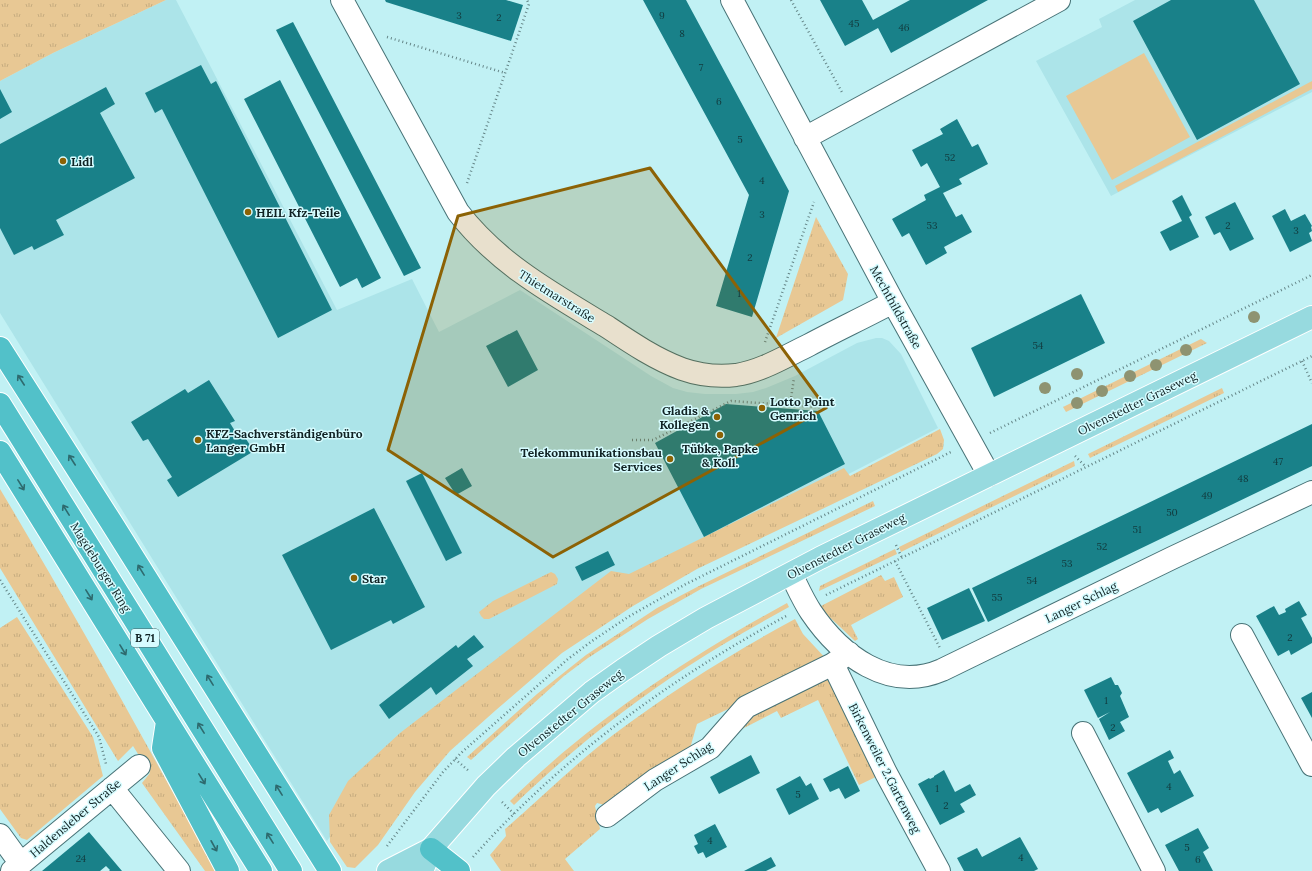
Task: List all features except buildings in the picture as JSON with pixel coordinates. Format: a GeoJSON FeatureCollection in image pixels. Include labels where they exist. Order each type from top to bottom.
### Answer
{"type":"FeatureCollection","features":[{"type":"Feature","properties":{"kind":"highway"},"geometry":{"type":"LineString","coordinates":[[0,348],[330,871]]}},
{"type":"Feature","properties":{"kind":"highway","name":"Magdeburger Ring"},"geometry":{"type":"LineString","coordinates":[[0,404],[291,871]]}},
{"type":"Feature","properties":{"kind":"highway","name":"Magdeburger Ring"},"geometry":{"type":"LineString","coordinates":[[0,452],[260,871]]}},
{"type":"Feature","properties":{"kind":"highway"},"geometry":{"type":"LineString","coordinates":[[167,722],[163,748],[228,871]]}},
{"type":"Feature","properties":{"kind":"highway"},"geometry":{"type":"LineString","coordinates":[[431,848],[459,871]]}},
{"type":"Feature","properties":{"kind":"main road","name":"Olvenstedter Graseweg"},"geometry":{"type":"LineString","coordinates":[[431,848],[481,791],[516,757],[592,692],[681,632],[820,558],[1312,317]]}},
{"type":"Feature","properties":{"kind":"main road"},"geometry":{"type":"LineString","coordinates":[[388,871],[431,848]]}},
{"type":"Feature","properties":{"kind":"main road"},"geometry":{"type":"LineString","coordinates":[[422,871],[431,848]]}},
{"type":"Feature","properties":{"kind":"street","name":"Thietmarstraße"},"geometry":{"type":"LineString","coordinates":[[342,0],[458,212],[471,229],[487,245],[515,268],[576,308],[660,359],[683,369],[705,374],[736,375],[755,370],[777,361],[893,302]]}},
{"type":"Feature","properties":{"kind":"street","name":"Mechthildstraße"},"geometry":{"type":"LineString","coordinates":[[732,0],[893,302],[989,475]]}},
{"type":"Feature","properties":{"kind":"street"},"geometry":{"type":"LineString","coordinates":[[805,138],[1059,0]]}},
{"type":"Feature","properties":{"kind":"street","name":"Langer Schlag"},"geometry":{"type":"LineString","coordinates":[[607,816],[655,780],[710,748],[746,707],[841,659],[893,676],[904,678],[916,678],[930,675],[1312,492]]}},
{"type":"Feature","properties":{"kind":"street","name":"Langer Schlag"},"geometry":{"type":"LineString","coordinates":[[791,574],[807,605],[841,659]]}},
{"type":"Feature","properties":{"kind":"street"},"geometry":{"type":"LineString","coordinates":[[1242,635],[1312,765]]}},
{"type":"Feature","properties":{"kind":"street","name":"Birkenweiler 2.Gartenweg"},"geometry":{"type":"LineString","coordinates":[[841,659],[886,773],[939,871]]}},
{"type":"Feature","properties":{"kind":"street"},"geometry":{"type":"LineString","coordinates":[[1083,733],[1154,871]]}},
{"type":"Feature","properties":{"kind":"street","name":"Haldensleber Straße"},"geometry":{"type":"LineString","coordinates":[[16,867],[139,766]]}},
{"type":"Feature","properties":{"kind":"street"},"geometry":{"type":"LineString","coordinates":[[112,788],[180,871]]}},
{"type":"Feature","properties":{"kind":"street"},"geometry":{"type":"LineString","coordinates":[[0,835],[16,867]]}},
{"type":"Feature","properties":{"kind":"path"},"geometry":{"type":"LineString","coordinates":[[458,212],[528,4],[527,0]]}},
{"type":"Feature","properties":{"kind":"path"},"geometry":{"type":"LineString","coordinates":[[791,0],[845,98]]}},
{"type":"Feature","properties":{"kind":"path"},"geometry":{"type":"LineString","coordinates":[[359,32],[379,35],[505,73]]}},
{"type":"Feature","properties":{"kind":"path"},"geometry":{"type":"LineString","coordinates":[[755,370],[824,173]]}},
{"type":"Feature","properties":{"kind":"path"},"geometry":{"type":"LineString","coordinates":[[990,434],[1312,275]]}},
{"type":"Feature","properties":{"kind":"path"},"geometry":{"type":"LineString","coordinates":[[825,596],[1312,356]]}},
{"type":"Feature","properties":{"kind":"path"},"geometry":{"type":"LineString","coordinates":[[1302,361],[1312,383]]}},
{"type":"Feature","properties":{"kind":"path"},"geometry":{"type":"LineString","coordinates":[[790,406],[795,375]]}},
{"type":"Feature","properties":{"kind":"path"},"geometry":{"type":"LineString","coordinates":[[632,440],[654,440],[731,401],[830,408]]}},
{"type":"Feature","properties":{"kind":"path"},"geometry":{"type":"LineString","coordinates":[[895,561],[943,654]]}},
{"type":"Feature","properties":{"kind":"path"},"geometry":{"type":"LineString","coordinates":[[0,580],[99,737],[112,788]]}},
{"type":"Feature","properties":{"kind":"path"},"geometry":{"type":"LineString","coordinates":[[482,846],[544,785],[640,706],[721,653],[790,614]]}},
{"type":"Feature","properties":{"kind":"highlighted area"},"geometry":{"type":"Polygon","coordinates":[[[650,168],[826,408],[553,557],[388,450],[458,216],[650,168]]]}},
{"type":"Feature","properties":{"kind":"shaded area"},"geometry":{"type":"Polygon","coordinates":[[[166,0],[176,0],[337,310],[412,279],[439,332],[520,290],[651,376],[673,388],[687,392],[705,394],[736,394],[753,392],[766,388],[795,376],[857,343],[882,338],[889,341],[901,354],[938,428],[590,607],[376,774],[327,841],[0,313],[0,81],[53,53],[166,0]]]}},
{"type":"Feature","properties":{"kind":"shaded area"},"geometry":{"type":"Polygon","coordinates":[[[1135,0],[1312,0],[1312,92],[1111,196],[1036,61],[1102,27],[1099,19],[1135,0]]]}},
{"type":"Feature","properties":{"kind":"green space"},"geometry":{"type":"Polygon","coordinates":[[[0,0],[166,0],[53,53],[0,81],[0,0]]]}},
{"type":"Feature","properties":{"kind":"green space"},"geometry":{"type":"Polygon","coordinates":[[[1144,53],[1190,137],[1112,180],[1066,96],[1144,53]]]}},
{"type":"Feature","properties":{"kind":"green space"},"geometry":{"type":"Polygon","coordinates":[[[1312,81],[1312,89],[1118,192],[1115,186],[1312,81]]]}},
{"type":"Feature","properties":{"kind":"green space"},"geometry":{"type":"Polygon","coordinates":[[[816,217],[848,274],[843,300],[776,338],[816,217]]]}},
{"type":"Feature","properties":{"kind":"green space"},"geometry":{"type":"Polygon","coordinates":[[[1201,339],[1207,343],[1066,412],[1063,407],[1201,339]]]}},
{"type":"Feature","properties":{"kind":"green space"},"geometry":{"type":"Polygon","coordinates":[[[1222,388],[1224,393],[1090,458],[1088,454],[1222,388]]]}},
{"type":"Feature","properties":{"kind":"green space"},"geometry":{"type":"Polygon","coordinates":[[[940,429],[944,440],[943,449],[937,454],[697,569],[633,606],[562,653],[450,751],[415,792],[378,845],[355,868],[347,867],[330,842],[329,815],[348,781],[400,733],[611,571],[629,574],[844,468],[850,476],[940,429]]]}},
{"type":"Feature","properties":{"kind":"green space"},"geometry":{"type":"Polygon","coordinates":[[[1074,461],[1075,466],[901,552],[899,547],[1074,461]]]}},
{"type":"Feature","properties":{"kind":"green space"},"geometry":{"type":"Polygon","coordinates":[[[0,489],[83,631],[216,871],[205,871],[142,783],[150,773],[133,746],[118,761],[0,568],[0,489]]]}},
{"type":"Feature","properties":{"kind":"green space"},"geometry":{"type":"Polygon","coordinates":[[[873,501],[875,506],[701,589],[648,619],[588,658],[564,676],[471,760],[467,757],[537,694],[586,655],[657,608],[873,501]]]}},
{"type":"Feature","properties":{"kind":"green space"},"geometry":{"type":"Polygon","coordinates":[[[895,549],[897,554],[819,591],[820,586],[895,549]]]}},
{"type":"Feature","properties":{"kind":"green space"},"geometry":{"type":"Polygon","coordinates":[[[551,572],[555,574],[558,579],[557,584],[489,619],[484,619],[481,616],[479,612],[493,601],[551,572]]]}},
{"type":"Feature","properties":{"kind":"green space"},"geometry":{"type":"Polygon","coordinates":[[[881,575],[885,581],[894,577],[903,597],[851,625],[858,639],[855,641],[822,610],[821,606],[881,575]]]}},
{"type":"Feature","properties":{"kind":"green space"},"geometry":{"type":"Polygon","coordinates":[[[787,603],[789,607],[712,651],[641,698],[576,749],[514,805],[510,801],[573,744],[641,693],[713,646],[787,603]]]}},
{"type":"Feature","properties":{"kind":"green space"},"geometry":{"type":"Polygon","coordinates":[[[17,617],[93,737],[103,776],[27,840],[21,838],[0,809],[0,628],[17,617]]]}},
{"type":"Feature","properties":{"kind":"green space"},"geometry":{"type":"Polygon","coordinates":[[[795,619],[803,634],[828,661],[697,724],[689,752],[608,806],[597,803],[595,806],[600,829],[565,859],[574,871],[501,871],[490,855],[506,836],[505,829],[585,758],[613,735],[679,688],[748,645],[795,619]]]}},
{"type":"Feature","properties":{"kind":"green space"},"geometry":{"type":"Polygon","coordinates":[[[829,673],[880,775],[859,785],[818,700],[781,718],[777,711],[742,729],[749,714],[829,673]]]}},
{"type":"Feature","properties":{"kind":"place","name":"Lidl"},"geometry":{"type":"Point","coordinates":[63,161]}},
{"type":"Feature","properties":{"kind":"place","name":"HEIL Kfz-Teile"},"geometry":{"type":"Point","coordinates":[248,212]}},
{"type":"Feature","properties":{"kind":"place","name":"Lotto Point Genrich"},"geometry":{"type":"Point","coordinates":[762,408]}},
{"type":"Feature","properties":{"kind":"place","name":"Gladis & Kollegen"},"geometry":{"type":"Point","coordinates":[717,417]}},
{"type":"Feature","properties":{"kind":"place","name":"Tübke, Papke & Koll."},"geometry":{"type":"Point","coordinates":[720,435]}},
{"type":"Feature","properties":{"kind":"place","name":"KFZ-Sachverständigenbüro Langer GmbH"},"geometry":{"type":"Point","coordinates":[198,440]}},
{"type":"Feature","properties":{"kind":"place","name":"Telekommunikationsbau Services"},"geometry":{"type":"Point","coordinates":[670,459]}},
{"type":"Feature","properties":{"kind":"place","name":"Star"},"geometry":{"type":"Point","coordinates":[354,578]}}]}
